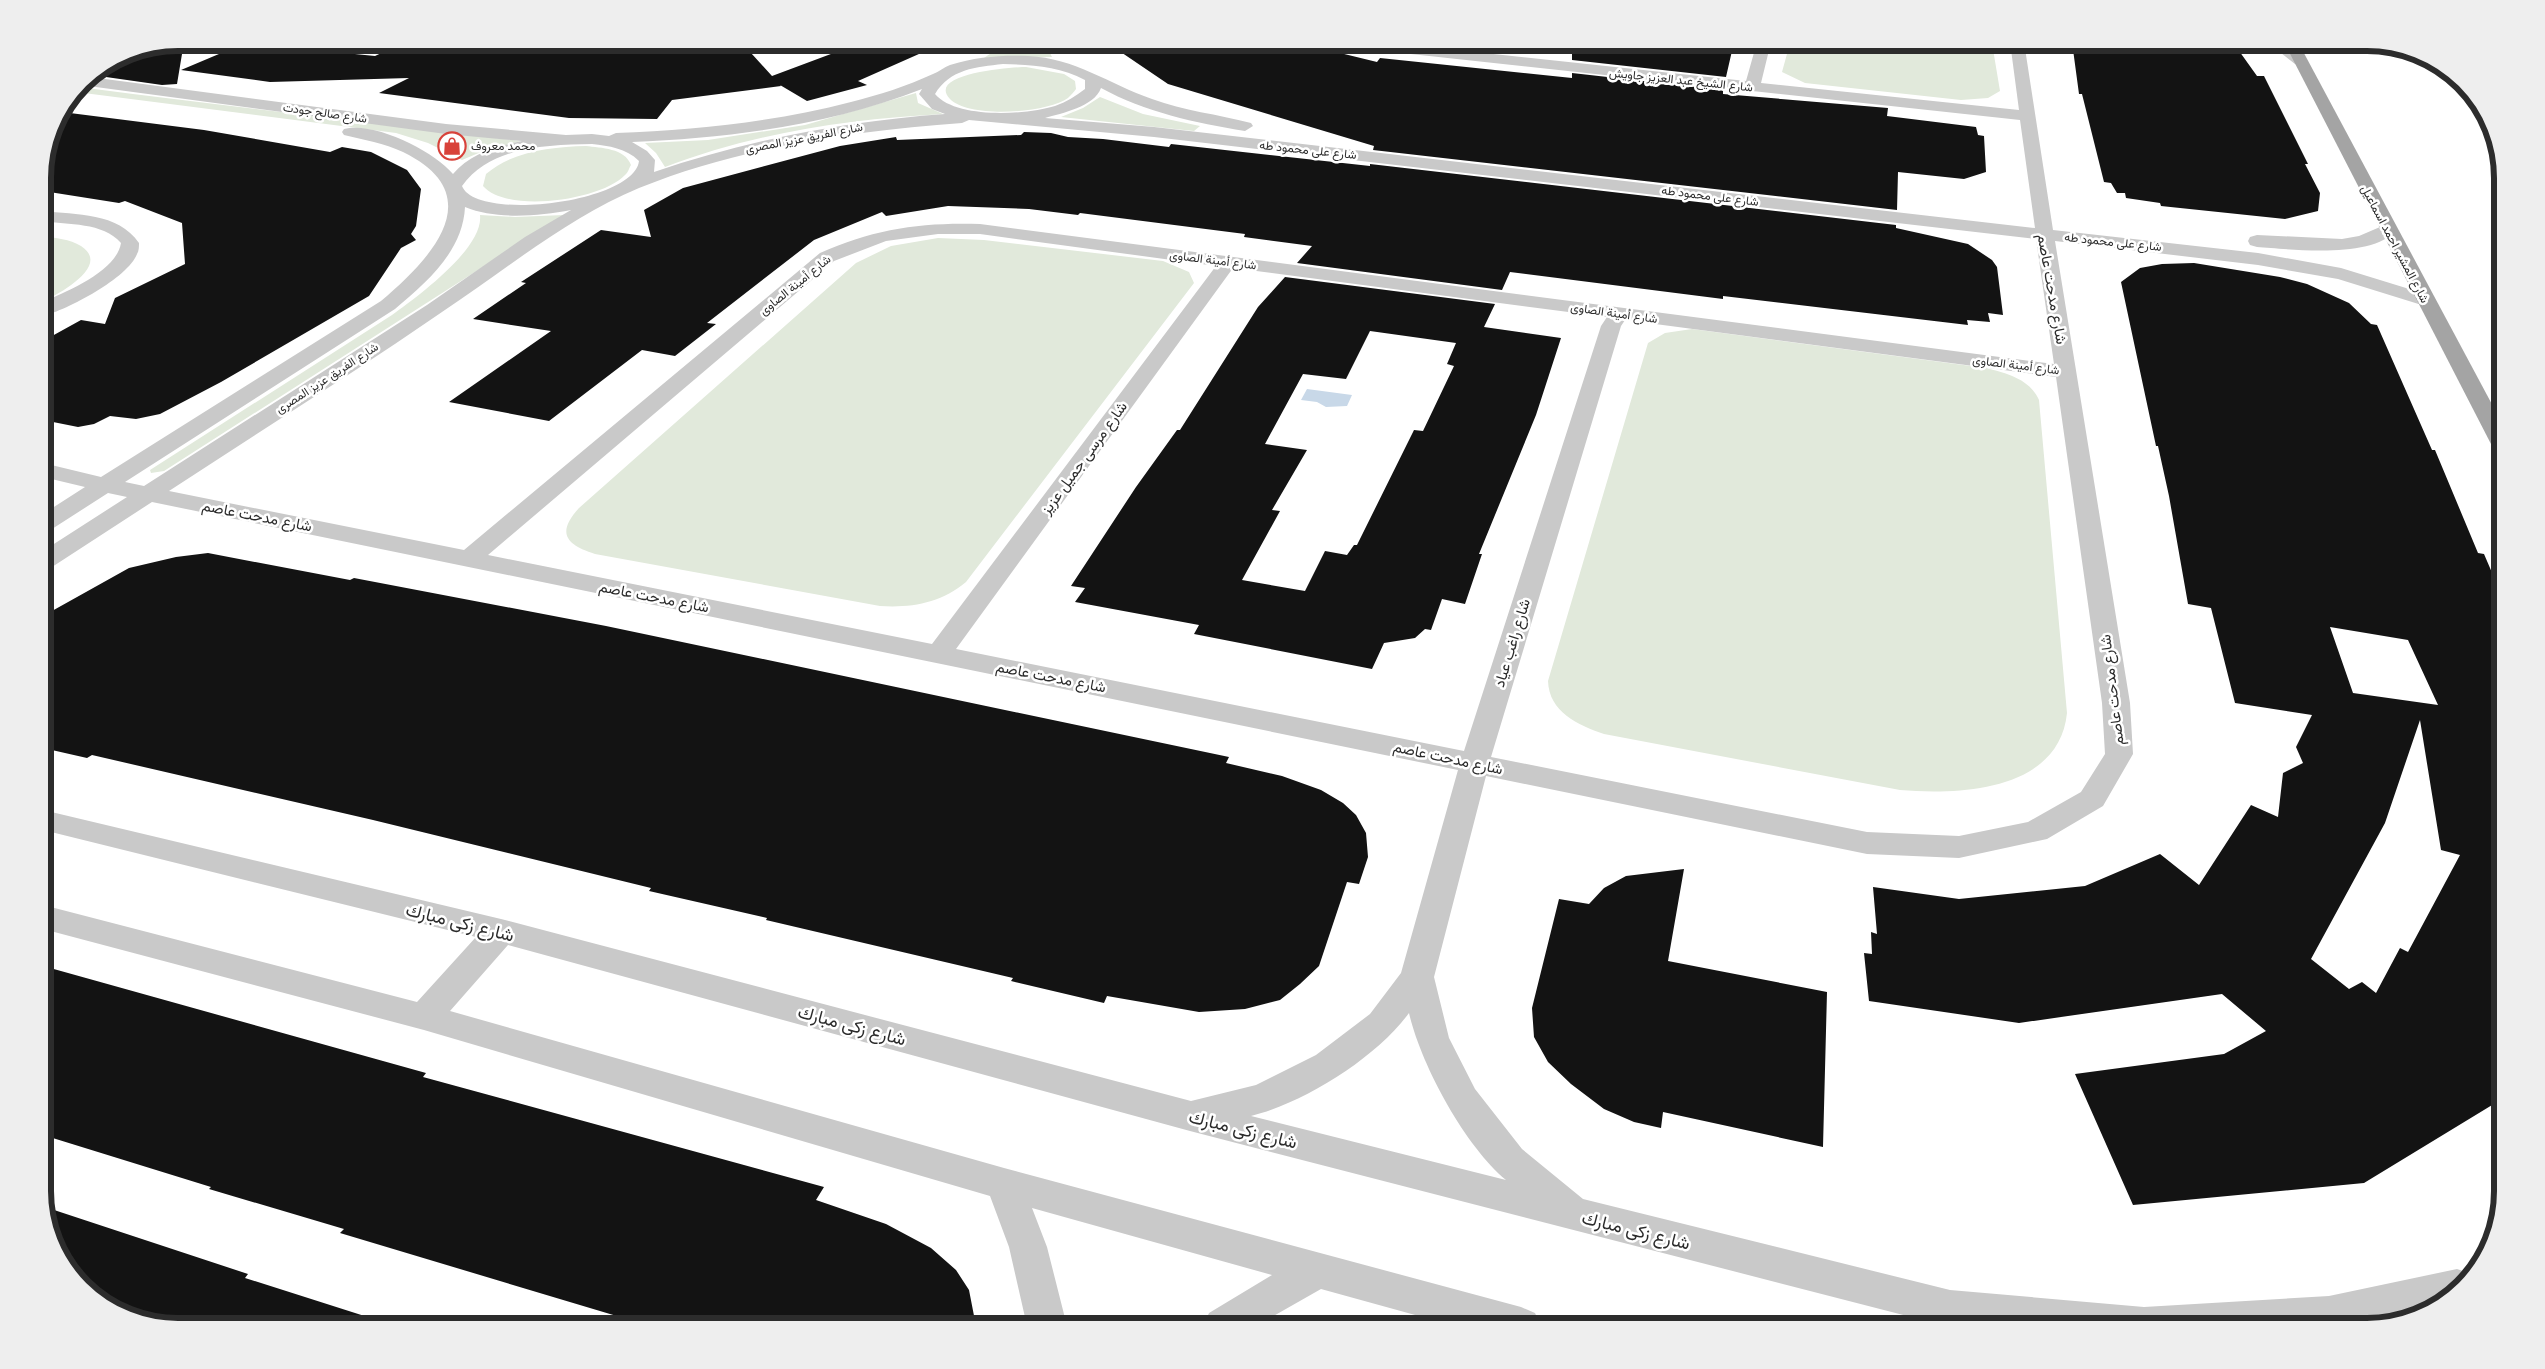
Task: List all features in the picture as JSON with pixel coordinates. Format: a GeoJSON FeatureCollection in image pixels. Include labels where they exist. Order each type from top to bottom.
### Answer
{"type":"FeatureCollection","features":[{"type":"Feature","properties":{"kind":"main road","name":"شارع المشير احمد اسماعيل"},"geometry":{"type":"LineString","coordinates":[[2295,51],[2493,428]]}},
{"type":"Feature","properties":{"kind":"street","name":"شارع الشيخ عبد العزيز جاويش"},"geometry":{"type":"LineString","coordinates":[[1418,51],[2026,116]]}},
{"type":"Feature","properties":{"kind":"street"},"geometry":{"type":"LineString","coordinates":[[1509,62],[1516,51]]}},
{"type":"Feature","properties":{"kind":"street"},"geometry":{"type":"LineString","coordinates":[[1752,88],[1762,51]]}},
{"type":"Feature","properties":{"kind":"street","name":"شارع مدحت عاصم"},"geometry":{"type":"LineString","coordinates":[[52,472],[148,494],[1867,843],[1959,848],[2036,831],[2092,799],[2119,754],[2116,703],[2067,372],[2041,220],[2018,51]]}},
{"type":"Feature","properties":{"kind":"street"},"geometry":{"type":"LineString","coordinates":[[2286,51],[2300,61]]}},
{"type":"Feature","properties":{"kind":"street"},"geometry":{"type":"LineString","coordinates":[[953,70],[983,52]]}},
{"type":"Feature","properties":{"kind":"street"},"geometry":{"type":"LineString","coordinates":[[1064,53],[1074,67]]}},
{"type":"Feature","properties":{"kind":"street"},"geometry":{"type":"LineString","coordinates":[[953,70],[975,64],[1019,60],[1053,62],[1074,67]]}},
{"type":"Feature","properties":{"kind":"street","name":"شارع على محمود طه"},"geometry":{"type":"LineString","coordinates":[[1074,67],[1117,92],[1148,104],[1229,124],[1574,163]]}},
{"type":"Feature","properties":{"kind":"street","name":"شارع الفريق عزيز المصرى"},"geometry":{"type":"LineString","coordinates":[[592,139],[722,131],[786,122],[879,100],[953,70]]}},
{"type":"Feature","properties":{"kind":"street"},"geometry":{"type":"LineString","coordinates":[[937,78],[929,86],[927,94],[932,102],[944,109],[961,114],[987,117],[1025,116],[1057,110],[1081,101],[1093,90],[1092,78]]}},
{"type":"Feature","properties":{"kind":"street","name":"شارع صالح جودت"},"geometry":{"type":"LineString","coordinates":[[95,82],[446,129],[566,140]]}},
{"type":"Feature","properties":{"kind":"street","name":"شارع الفريق عزيز المصرى"},"geometry":{"type":"LineString","coordinates":[[52,556],[434,309],[532,241],[620,190],[692,164],[801,136],[923,120],[987,117]]}},
{"type":"Feature","properties":{"kind":"street","name":"شارع على محمود طه"},"geometry":{"type":"LineString","coordinates":[[987,117],[1118,128],[2041,220],[2298,264],[2357,278],[2425,300]]}},
{"type":"Feature","properties":{"kind":"street","name":"شارع صالح جودت"},"geometry":{"type":"LineString","coordinates":[[307,127],[365,134],[400,144],[427,158],[442,169],[455,191]]}},
{"type":"Feature","properties":{"kind":"street"},"geometry":{"type":"LineString","coordinates":[[592,139],[619,143],[638,150],[648,160],[644,173],[620,190],[578,204],[522,210],[504,210],[474,205],[455,191],[460,174],[477,162],[518,147],[566,140],[592,139]]}},
{"type":"Feature","properties":{"kind":"street","name":"شارع الفريق عزيز المصرى"},"geometry":{"type":"LineString","coordinates":[[52,518],[395,299],[417,281],[442,250],[451,235],[457,215],[455,191]]}},
{"type":"Feature","properties":{"kind":"street"},"geometry":{"type":"LineString","coordinates":[[52,217],[106,225],[121,231],[130,240],[131,250],[124,262],[109,275],[52,305]]}},
{"type":"Feature","properties":{"kind":"street","name":"شارع أمينة الصاوى"},"geometry":{"type":"LineString","coordinates":[[469,559],[827,257],[858,242],[898,231],[941,228],[980,229],[2067,372]]}},
{"type":"Feature","properties":{"kind":"street"},"geometry":{"type":"LineString","coordinates":[[2236,238],[2297,244],[2333,244],[2365,240],[2387,229]]}},
{"type":"Feature","properties":{"kind":"street","name":"شارع مرسى جميل عزيز"},"geometry":{"type":"LineString","coordinates":[[939,654],[1228,262]]}},
{"type":"Feature","properties":{"kind":"street","name":"شارع راغب عياد"},"geometry":{"type":"LineString","coordinates":[[1190,1116],[1264,1098],[1328,1065],[1382,1024],[1417,977],[1475,763],[1611,326],[1619,314]]}},
{"type":"Feature","properties":{"kind":"street","name":"شارع زكى مبارك"},"geometry":{"type":"LineString","coordinates":[[52,822],[501,931],[1190,1116],[1950,1309],[2053,1318]]}},
{"type":"Feature","properties":{"kind":"street"},"geometry":{"type":"LineString","coordinates":[[52,919],[424,1017],[1004,1184],[1491,1318]]}},
{"type":"Feature","properties":{"kind":"street"},"geometry":{"type":"LineString","coordinates":[[424,1017],[501,931]]}},
{"type":"Feature","properties":{"kind":"street","name":"شارع راغب عياد"},"geometry":{"type":"LineString","coordinates":[[1417,977],[1432,1038],[1462,1099],[1510,1160],[1574,1214]]}},
{"type":"Feature","properties":{"kind":"street"},"geometry":{"type":"LineString","coordinates":[[1004,1184],[1028,1247],[1045,1318]]}},
{"type":"Feature","properties":{"kind":"street"},"geometry":{"type":"LineString","coordinates":[[1235,1318],[1317,1271]]}},
{"type":"Feature","properties":{"kind":"street","name":"شارع زكى مبارك"},"geometry":{"type":"LineString","coordinates":[[2279,1318],[2329,1315],[2446,1289]]}},
{"type":"Feature","properties":{"kind":"shaded area"},"geometry":{"type":"Polygon","coordinates":[[[1788,51],[1993,51],[2000,91],[1988,98],[1961,100],[1805,83],[1782,72],[1788,51]]]}},
{"type":"Feature","properties":{"kind":"shaded area"},"geometry":{"type":"Polygon","coordinates":[[[993,52],[1049,52],[1052,57],[984,58],[993,52]]]}},
{"type":"Feature","properties":{"kind":"shaded area"},"geometry":{"type":"Polygon","coordinates":[[[1026,67],[1064,74],[1075,81],[1076,89],[1068,98],[1058,103],[1009,112],[974,109],[960,105],[950,99],[946,90],[950,83],[960,77],[991,70],[1026,67]]]}},
{"type":"Feature","properties":{"kind":"shaded area"},"geometry":{"type":"Polygon","coordinates":[[[88,88],[521,141],[481,152],[462,160],[428,143],[396,133],[84,93],[88,88]]]}},
{"type":"Feature","properties":{"kind":"shaded area"},"geometry":{"type":"Polygon","coordinates":[[[916,93],[918,103],[943,114],[907,116],[802,130],[733,145],[665,167],[656,153],[645,143],[708,140],[805,125],[916,93]]]}},
{"type":"Feature","properties":{"kind":"shaded area"},"geometry":{"type":"Polygon","coordinates":[[[1100,97],[1143,114],[1200,126],[1194,131],[1061,117],[1083,108],[1100,97]]]}},
{"type":"Feature","properties":{"kind":"shaded area"},"geometry":{"type":"Polygon","coordinates":[[[586,146],[605,148],[624,155],[631,165],[627,173],[613,184],[596,191],[576,197],[554,200],[512,200],[495,195],[483,186],[486,174],[497,166],[520,155],[546,149],[586,146]]]}},
{"type":"Feature","properties":{"kind":"shaded area"},"geometry":{"type":"Polygon","coordinates":[[[480,215],[515,217],[564,215],[164,471],[151,473],[150,470],[392,315],[417,296],[447,271],[461,256],[478,228],[480,215]]]}},
{"type":"Feature","properties":{"kind":"shaded area"},"geometry":{"type":"Polygon","coordinates":[[[52,238],[77,244],[89,254],[90,262],[87,270],[60,293],[52,297],[52,238]]]}},
{"type":"Feature","properties":{"kind":"shaded area"},"geometry":{"type":"Polygon","coordinates":[[[938,238],[984,240],[1163,261],[1189,272],[1194,283],[966,582],[947,595],[926,603],[880,606],[595,554],[577,547],[571,542],[566,531],[568,524],[579,508],[856,263],[891,246],[938,238]]]}},
{"type":"Feature","properties":{"kind":"shaded area"},"geometry":{"type":"Polygon","coordinates":[[[1692,329],[1986,368],[2017,378],[2035,393],[2039,400],[2067,713],[2060,739],[2046,759],[2026,773],[2003,783],[1950,791],[1900,790],[1604,734],[1575,721],[1559,709],[1550,692],[1548,681],[1648,343],[1665,333],[1692,329]]]}},
{"type":"Feature","properties":{"kind":"water"},"geometry":{"type":"Polygon","coordinates":[[[1307,389],[1352,395],[1347,406],[1326,407],[1317,402],[1301,400],[1307,389]]]}},
{"type":"Feature","properties":{"kind":"building"},"geometry":{"type":"Polygon","coordinates":[[[1334,51],[1377,62],[1380,58],[1572,78],[1572,73],[1723,90],[1723,94],[1888,108],[1887,116],[1976,127],[1978,135],[1984,136],[1986,172],[1964,179],[1898,172],[1897,210],[1373,150],[1374,146],[1168,84],[1120,52],[1334,51]]]}},
{"type":"Feature","properties":{"kind":"building"},"geometry":{"type":"Polygon","coordinates":[[[1572,51],[1732,51],[1726,77],[1572,60],[1572,51]]]}},
{"type":"Feature","properties":{"kind":"building"},"geometry":{"type":"Polygon","coordinates":[[[2073,51],[2239,51],[2257,76],[2264,76],[2308,164],[2305,164],[2320,193],[2318,211],[2285,219],[2161,206],[2160,203],[2126,198],[2125,193],[2117,193],[2111,183],[2104,182],[2082,94],[2079,94],[2073,51]]]}},
{"type":"Feature","properties":{"kind":"building"},"geometry":{"type":"Polygon","coordinates":[[[182,52],[177,84],[162,85],[102,76],[137,58],[153,54],[182,52]]]}},
{"type":"Feature","properties":{"kind":"building"},"geometry":{"type":"Polygon","coordinates":[[[224,52],[334,52],[375,56],[384,52],[642,52],[664,54],[678,52],[750,52],[772,76],[837,52],[924,52],[858,81],[867,85],[807,101],[780,85],[672,100],[657,119],[569,118],[379,93],[409,78],[270,82],[181,70],[224,52]]]}},
{"type":"Feature","properties":{"kind":"building"},"geometry":{"type":"Polygon","coordinates":[[[69,113],[204,130],[330,152],[342,147],[371,152],[407,170],[421,189],[416,226],[411,234],[416,240],[401,248],[369,296],[221,382],[160,414],[136,419],[110,416],[94,424],[78,427],[52,422],[52,336],[81,320],[105,324],[115,298],[185,264],[182,223],[125,201],[119,203],[52,192],[54,153],[61,129],[69,113]]]}},
{"type":"Feature","properties":{"kind":"building"},"geometry":{"type":"Polygon","coordinates":[[[1024,132],[1051,133],[1068,137],[1169,147],[1171,144],[1370,166],[1370,164],[1896,225],[1896,228],[1968,244],[1992,260],[1997,267],[2003,315],[1988,313],[1990,322],[1967,320],[1968,325],[1723,296],[1723,299],[1510,272],[1502,290],[1297,263],[1312,246],[1244,237],[1245,234],[1080,213],[1078,215],[1029,209],[948,206],[886,216],[882,212],[814,240],[707,323],[716,324],[675,356],[642,350],[549,421],[449,402],[551,331],[473,319],[526,283],[521,282],[601,230],[651,237],[644,210],[683,188],[840,146],[896,137],[897,140],[1021,135],[1024,132]]]}},
{"type":"Feature","properties":{"kind":"building"},"geometry":{"type":"Polygon","coordinates":[[[2194,263],[2280,277],[2307,284],[2349,303],[2371,324],[2377,325],[2432,450],[2435,450],[2478,553],[2484,554],[2493,576],[2494,1104],[2364,1183],[2133,1205],[2075,1074],[2224,1054],[2266,1031],[2222,994],[2019,1023],[1869,1001],[1864,953],[1872,954],[1871,932],[1877,934],[1873,887],[1959,899],[2085,886],[2160,854],[2199,885],[2251,805],[2278,817],[2283,773],[2303,763],[2296,747],[2312,715],[2235,703],[2211,608],[2188,604],[2169,496],[2158,446],[2156,446],[2121,282],[2140,268],[2162,264],[2194,263]],[[2330,627],[2353,693],[2438,705],[2408,640],[2330,627]],[[2420,720],[2385,823],[2311,959],[2349,989],[2362,982],[2376,993],[2400,948],[2408,952],[2460,855],[2441,850],[2420,720]]]}},
{"type":"Feature","properties":{"kind":"building"},"geometry":{"type":"Polygon","coordinates":[[[1285,277],[1495,304],[1484,327],[1561,338],[1536,415],[1479,554],[1482,554],[1465,604],[1442,599],[1431,630],[1425,629],[1415,638],[1384,643],[1372,669],[1194,634],[1199,625],[1075,602],[1085,588],[1071,586],[1136,487],[1177,430],[1180,430],[1258,307],[1285,277]],[[1370,331],[1346,379],[1303,374],[1265,444],[1307,450],[1272,510],[1280,511],[1242,580],[1305,591],[1325,551],[1347,555],[1354,545],[1357,545],[1414,430],[1423,431],[1454,366],[1447,364],[1456,343],[1370,331]]]}},
{"type":"Feature","properties":{"kind":"building"},"geometry":{"type":"Polygon","coordinates":[[[208,553],[350,580],[354,578],[606,626],[1229,757],[1226,763],[1282,776],[1321,790],[1343,803],[1356,815],[1366,833],[1368,857],[1359,884],[1347,882],[1319,966],[1300,984],[1280,1000],[1245,1009],[1199,1012],[1107,996],[1104,1003],[1011,981],[1013,978],[766,920],[767,918],[649,891],[651,888],[373,820],[92,755],[87,758],[52,750],[52,611],[129,568],[176,557],[208,553]]]}},
{"type":"Feature","properties":{"kind":"building"},"geometry":{"type":"Polygon","coordinates":[[[1684,869],[1668,961],[1827,992],[1823,1147],[1663,1112],[1661,1128],[1634,1122],[1604,1109],[1571,1084],[1548,1062],[1534,1037],[1532,1008],[1559,899],[1589,904],[1604,888],[1626,876],[1684,869]]]}},
{"type":"Feature","properties":{"kind":"building"},"geometry":{"type":"Polygon","coordinates":[[[52,969],[426,1073],[423,1077],[824,1187],[816,1200],[886,1224],[931,1248],[956,1270],[969,1290],[974,1318],[620,1318],[340,1233],[344,1229],[209,1189],[211,1187],[52,1138],[52,969]]]}},
{"type":"Feature","properties":{"kind":"building"},"geometry":{"type":"Polygon","coordinates":[[[53,1210],[248,1274],[245,1278],[371,1318],[178,1318],[161,1317],[137,1311],[122,1305],[108,1296],[83,1275],[64,1247],[58,1232],[53,1210]]]}},
{"type":"Feature","properties":{"kind":"place","name":"محمد معروف"},"geometry":{"type":"Point","coordinates":[452,146]}}]}
